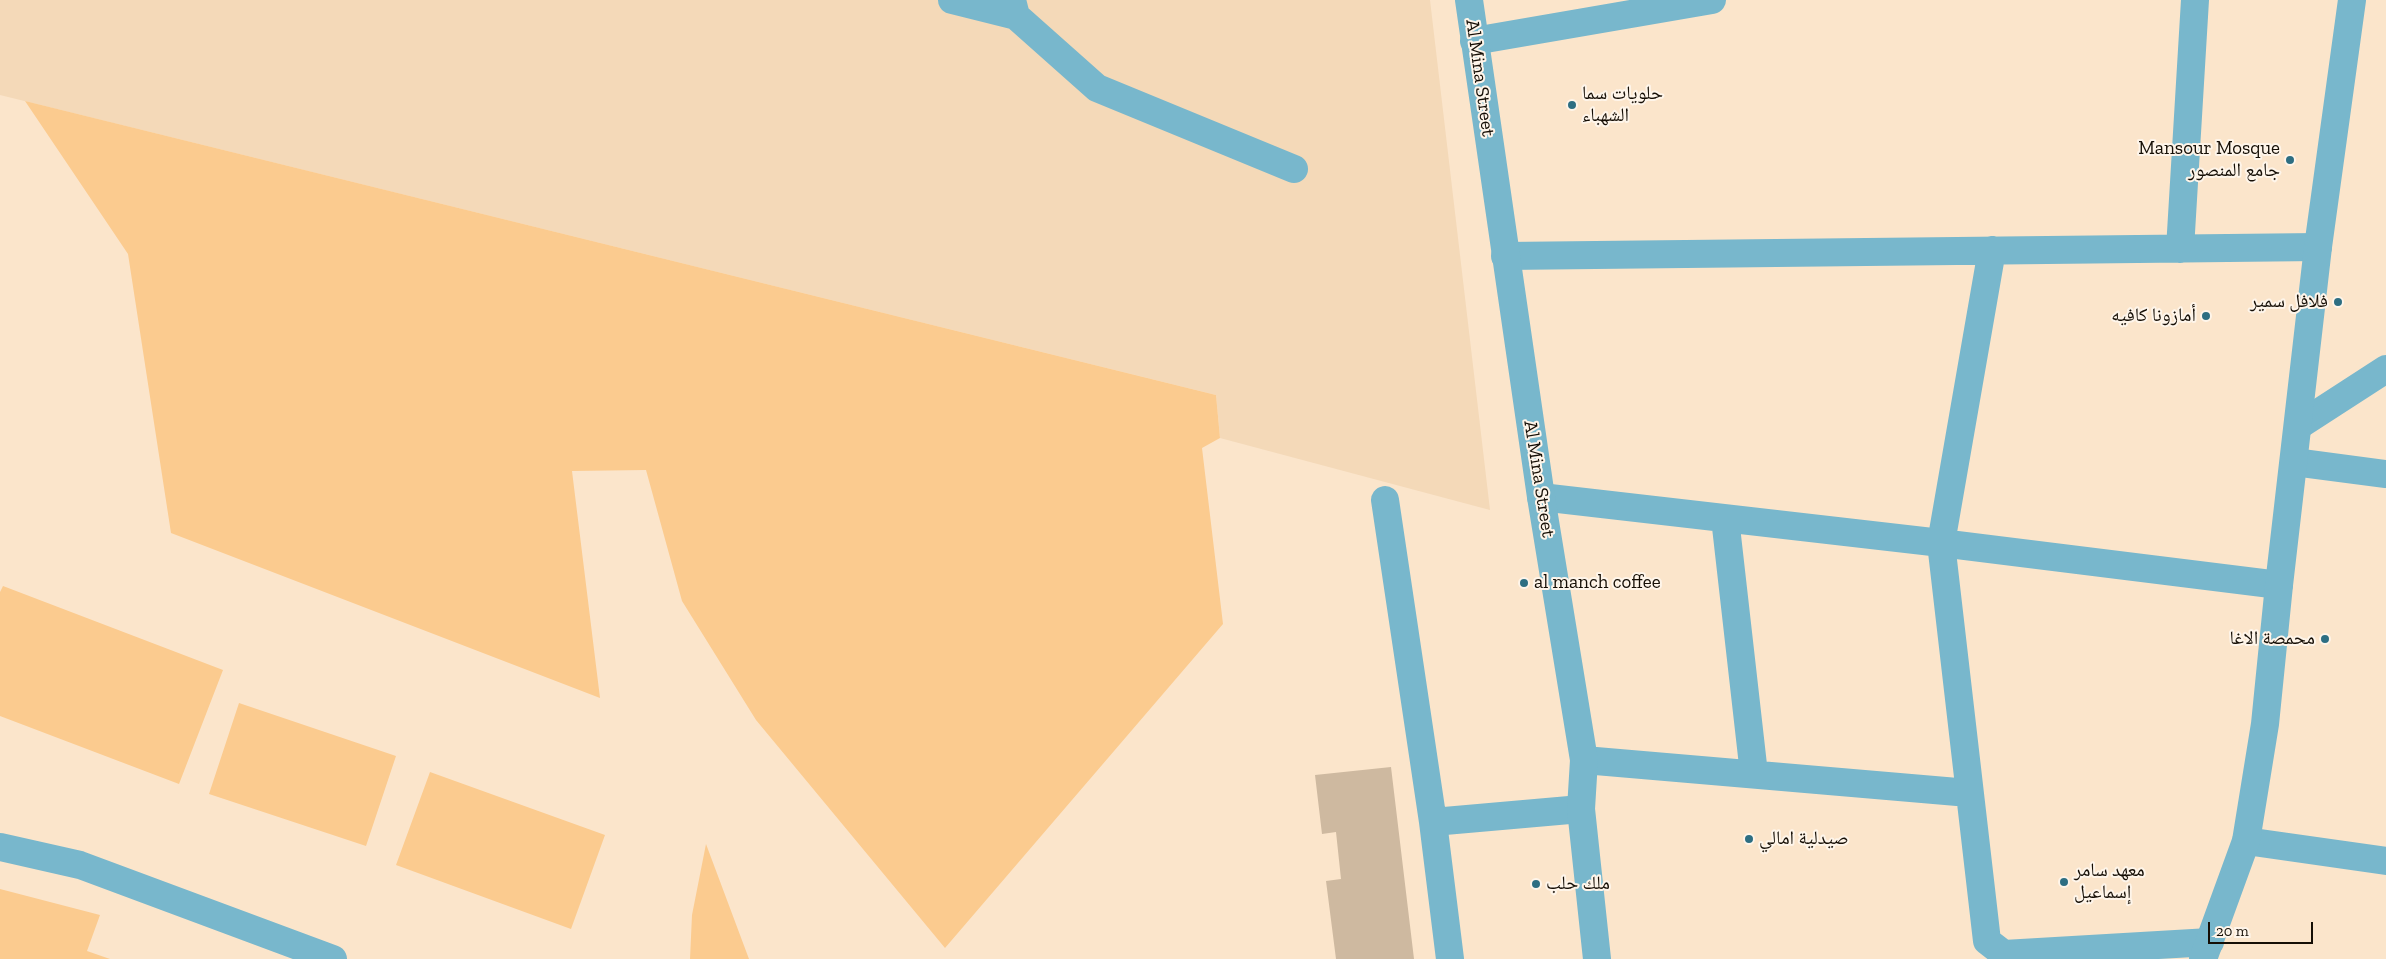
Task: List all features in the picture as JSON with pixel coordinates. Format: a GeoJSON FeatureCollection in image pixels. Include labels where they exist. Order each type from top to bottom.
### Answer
{"type":"FeatureCollection","features":[{"type":"Feature","properties":{"kind":"street"},"geometry":{"type":"LineString","coordinates":[[952,0],[1014,8],[1097,88],[1294,169]]}},
{"type":"Feature","properties":{"kind":"street","name":"Al Mina Street"},"geometry":{"type":"LineString","coordinates":[[1469,0],[1541,497],[1584,760],[1581,809],[1597,959]]}},
{"type":"Feature","properties":{"kind":"street"},"geometry":{"type":"LineString","coordinates":[[1474,41],[1712,0]]}},
{"type":"Feature","properties":{"kind":"street"},"geometry":{"type":"LineString","coordinates":[[2180,249],[2195,0]]}},
{"type":"Feature","properties":{"kind":"street"},"geometry":{"type":"LineString","coordinates":[[1992,250],[1942,543],[1969,793],[1984,906],[1986,941],[2004,954],[2206,951],[2246,841],[2265,724],[2318,247],[2352,0]]}},
{"type":"Feature","properties":{"kind":"street"},"geometry":{"type":"LineString","coordinates":[[1505,256],[2318,247]]}},
{"type":"Feature","properties":{"kind":"street"},"geometry":{"type":"LineString","coordinates":[[2298,426],[2386,369]]}},
{"type":"Feature","properties":{"kind":"street"},"geometry":{"type":"LineString","coordinates":[[2294,462],[2386,474]]}},
{"type":"Feature","properties":{"kind":"street"},"geometry":{"type":"LineString","coordinates":[[1541,497],[1942,543],[2279,585]]}},
{"type":"Feature","properties":{"kind":"street"},"geometry":{"type":"LineString","coordinates":[[1384,500],[1432,822],[1450,959]]}},
{"type":"Feature","properties":{"kind":"street"},"geometry":{"type":"LineString","coordinates":[[1725,518],[1754,774]]}},
{"type":"Feature","properties":{"kind":"street"},"geometry":{"type":"LineString","coordinates":[[1584,760],[1969,793]]}},
{"type":"Feature","properties":{"kind":"street"},"geometry":{"type":"LineString","coordinates":[[1432,822],[1581,809]]}},
{"type":"Feature","properties":{"kind":"street"},"geometry":{"type":"LineString","coordinates":[[2246,841],[2386,861]]}},
{"type":"Feature","properties":{"kind":"street"},"geometry":{"type":"LineString","coordinates":[[0,848],[80,864],[333,959]]}},
{"type":"Feature","properties":{"kind":"shaded area"},"geometry":{"type":"Polygon","coordinates":[[[0,0],[1430,0],[1490,510],[1220,438],[1216,395],[0,95],[0,0]]]}},
{"type":"Feature","properties":{"kind":"shaded area"},"geometry":{"type":"Polygon","coordinates":[[[25,101],[1216,395],[1220,438],[1202,448],[1223,624],[945,948],[756,720],[682,601],[646,470],[572,471],[600,698],[171,533],[128,254],[25,101]]]}},
{"type":"Feature","properties":{"kind":"shaded area"},"geometry":{"type":"Polygon","coordinates":[[[3,586],[223,670],[179,784],[0,716],[0,592],[3,586]]]}},
{"type":"Feature","properties":{"kind":"shaded area"},"geometry":{"type":"Polygon","coordinates":[[[239,703],[396,756],[366,846],[209,794],[239,703]]]}},
{"type":"Feature","properties":{"kind":"shaded area"},"geometry":{"type":"Polygon","coordinates":[[[430,772],[605,835],[571,929],[396,865],[430,772]]]}},
{"type":"Feature","properties":{"kind":"shaded area"},"geometry":{"type":"Polygon","coordinates":[[[706,844],[749,959],[690,959],[692,915],[706,844]]]}},
{"type":"Feature","properties":{"kind":"shaded area"},"geometry":{"type":"Polygon","coordinates":[[[0,889],[100,915],[87,951],[110,959],[0,959],[0,889]]]}},
{"type":"Feature","properties":{"kind":"building"},"geometry":{"type":"Polygon","coordinates":[[[1391,767],[1414,959],[1336,959],[1326,881],[1341,879],[1336,832],[1322,834],[1315,775],[1391,767]]]}},
{"type":"Feature","properties":{"kind":"place","name":"حلويات سما الشهباء"},"geometry":{"type":"Point","coordinates":[1572,105]}},
{"type":"Feature","properties":{"kind":"place","name":"Mansour Mosque جامع المنصور"},"geometry":{"type":"Point","coordinates":[2290,160]}},
{"type":"Feature","properties":{"kind":"place","name":"فلافل سمير"},"geometry":{"type":"Point","coordinates":[2338,302]}},
{"type":"Feature","properties":{"kind":"place","name":"أمازونا كافيه"},"geometry":{"type":"Point","coordinates":[2206,316]}},
{"type":"Feature","properties":{"kind":"place","name":"al manch coffee"},"geometry":{"type":"Point","coordinates":[1524,583]}},
{"type":"Feature","properties":{"kind":"place","name":"محمصة الاغا"},"geometry":{"type":"Point","coordinates":[2325,639]}},
{"type":"Feature","properties":{"kind":"place","name":"صيدلية امالي"},"geometry":{"type":"Point","coordinates":[1749,839]}},
{"type":"Feature","properties":{"kind":"place","name":"معهد سامر إسماعيل"},"geometry":{"type":"Point","coordinates":[2064,882]}},
{"type":"Feature","properties":{"kind":"place","name":"ملك حلب"},"geometry":{"type":"Point","coordinates":[1536,884]}}]}
